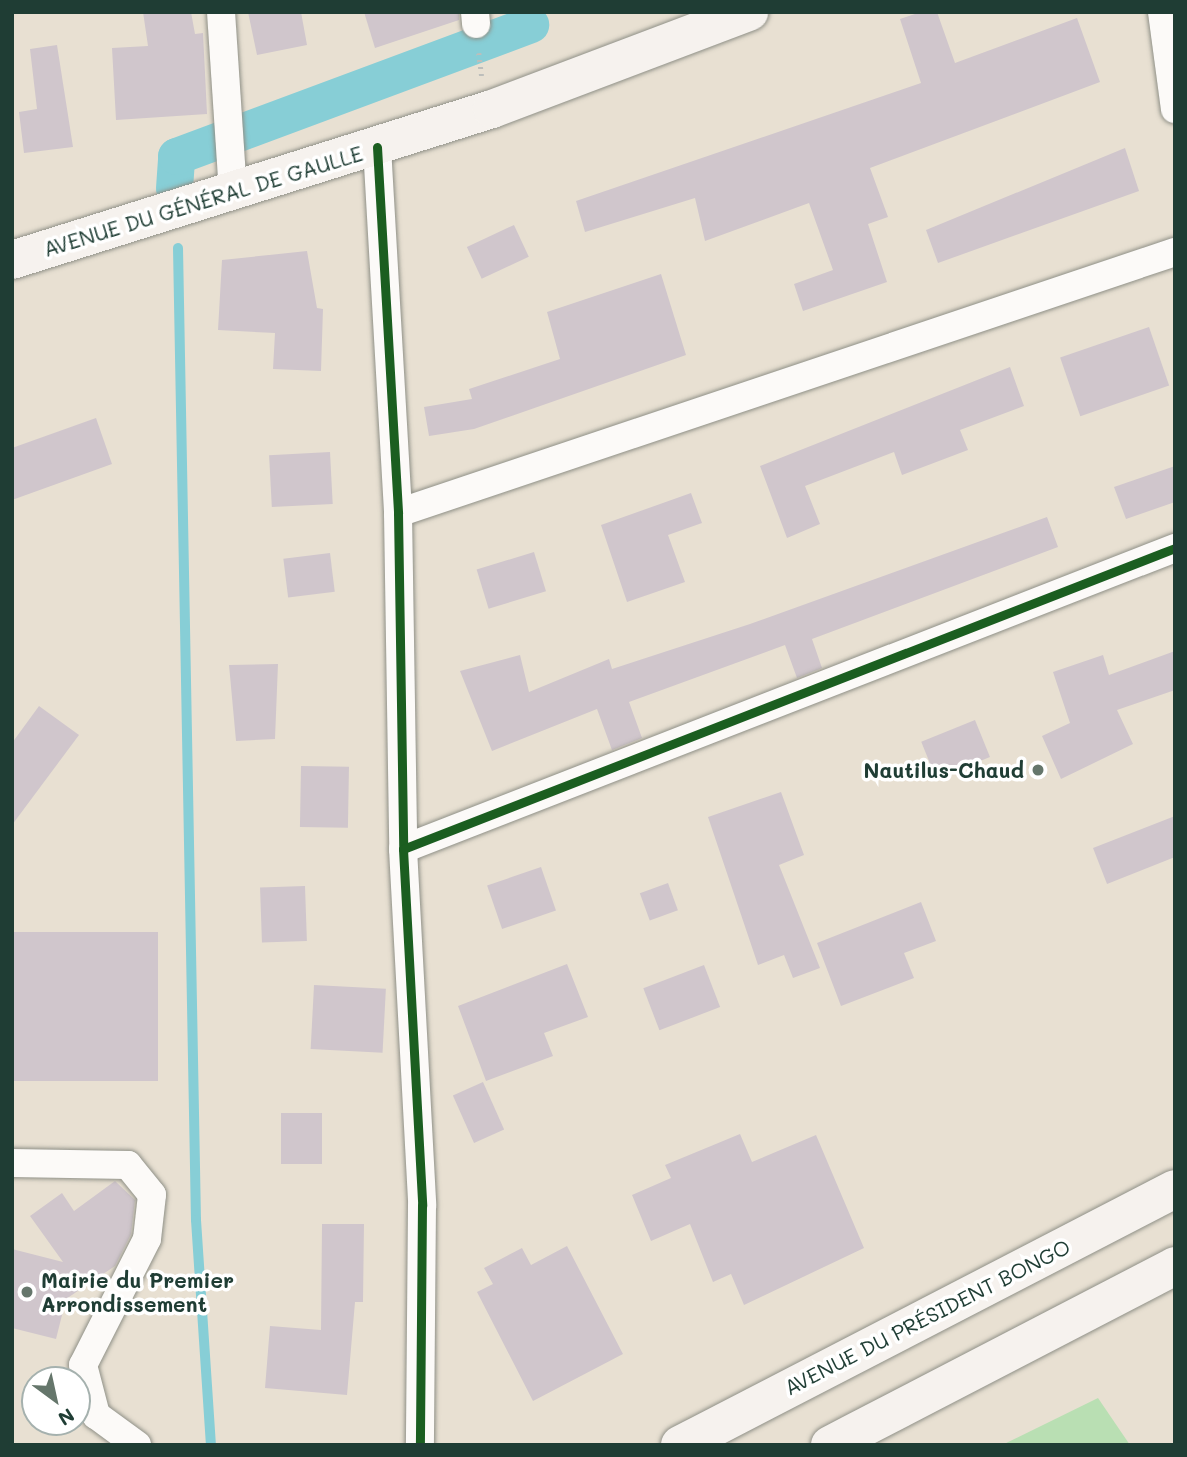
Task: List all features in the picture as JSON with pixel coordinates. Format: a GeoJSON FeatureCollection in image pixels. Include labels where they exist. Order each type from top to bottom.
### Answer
{"type":"FeatureCollection","features":[{"type":"Feature","properties":{"kind":"street"},"geometry":{"type":"LineString","coordinates":[[222,12],[232,124],[228,156],[233,194]]}},
{"type":"Feature","properties":{"kind":"street","name":"AVENUE DU GÉNÉRAL DE GAULLE"},"geometry":{"type":"LineString","coordinates":[[12,260],[233,194],[377,147],[749,12]]}},
{"type":"Feature","properties":{"kind":"street"},"geometry":{"type":"LineString","coordinates":[[1162,12],[1175,109]]}},
{"type":"Feature","properties":{"kind":"street"},"geometry":{"type":"LineString","coordinates":[[377,147],[398,513],[403,849],[422,1205],[420,1445]]}},
{"type":"Feature","properties":{"kind":"street"},"geometry":{"type":"LineString","coordinates":[[398,513],[1175,253]]}},
{"type":"Feature","properties":{"kind":"street"},"geometry":{"type":"LineString","coordinates":[[403,849],[1175,548]]}},
{"type":"Feature","properties":{"kind":"street"},"geometry":{"type":"LineString","coordinates":[[12,1163],[128,1165],[152,1195],[147,1239],[83,1365],[96,1415],[137,1445]]}},
{"type":"Feature","properties":{"kind":"street","name":"AVENUE DU PRÉSIDENT BONGO"},"geometry":{"type":"LineString","coordinates":[[680,1445],[1175,1189]]}},
{"type":"Feature","properties":{"kind":"street"},"geometry":{"type":"LineString","coordinates":[[830,1445],[1175,1266]]}},
{"type":"Feature","properties":{"kind":"green space"},"geometry":{"type":"Polygon","coordinates":[[[1098,1398],[1130,1445],[1002,1445],[1098,1398]]]}},
{"type":"Feature","properties":{"kind":"building"},"geometry":{"type":"Polygon","coordinates":[[[143,12],[191,12],[195,34],[203,33],[207,114],[116,120],[112,48],[148,46],[143,12]]]}},
{"type":"Feature","properties":{"kind":"building"},"geometry":{"type":"Polygon","coordinates":[[[248,12],[301,12],[307,45],[257,55],[248,12]]]}},
{"type":"Feature","properties":{"kind":"building"},"geometry":{"type":"Polygon","coordinates":[[[364,12],[459,12],[459,20],[375,48],[364,12]]]}},
{"type":"Feature","properties":{"kind":"building"},"geometry":{"type":"Polygon","coordinates":[[[921,12],[937,12],[955,63],[1077,18],[1100,82],[870,168],[888,217],[868,224],[887,282],[803,311],[794,284],[833,270],[809,203],[705,241],[695,198],[585,232],[576,201],[921,83],[900,19],[921,12]]]}},
{"type":"Feature","properties":{"kind":"building"},"geometry":{"type":"Polygon","coordinates":[[[57,45],[73,147],[24,153],[19,112],[37,109],[30,49],[57,45]]]}},
{"type":"Feature","properties":{"kind":"building"},"geometry":{"type":"Polygon","coordinates":[[[1125,148],[1139,191],[938,263],[926,230],[1125,148]]]}},
{"type":"Feature","properties":{"kind":"building"},"geometry":{"type":"Polygon","coordinates":[[[514,225],[529,257],[482,279],[467,247],[514,225]]]}},
{"type":"Feature","properties":{"kind":"building"},"geometry":{"type":"Polygon","coordinates":[[[307,251],[317,308],[323,309],[321,371],[273,369],[275,333],[218,330],[222,260],[307,251]]]}},
{"type":"Feature","properties":{"kind":"building"},"geometry":{"type":"Polygon","coordinates":[[[661,274],[686,355],[474,429],[429,436],[424,407],[472,399],[469,389],[560,359],[547,312],[661,274]]]}},
{"type":"Feature","properties":{"kind":"building"},"geometry":{"type":"Polygon","coordinates":[[[1149,327],[1169,386],[1080,416],[1060,358],[1149,327]]]}},
{"type":"Feature","properties":{"kind":"building"},"geometry":{"type":"Polygon","coordinates":[[[1010,367],[1024,406],[960,430],[968,450],[902,475],[894,452],[805,486],[820,524],[787,538],[760,466],[1010,367]]]}},
{"type":"Feature","properties":{"kind":"building"},"geometry":{"type":"Polygon","coordinates":[[[96,418],[112,464],[12,500],[12,448],[96,418]]]}},
{"type":"Feature","properties":{"kind":"building"},"geometry":{"type":"Polygon","coordinates":[[[330,452],[333,504],[272,507],[269,455],[330,452]]]}},
{"type":"Feature","properties":{"kind":"building"},"geometry":{"type":"Polygon","coordinates":[[[1175,466],[1175,502],[1126,519],[1114,487],[1175,466]]]}},
{"type":"Feature","properties":{"kind":"building"},"geometry":{"type":"Polygon","coordinates":[[[691,493],[702,523],[668,535],[685,582],[627,602],[601,525],[691,493]]]}},
{"type":"Feature","properties":{"kind":"building"},"geometry":{"type":"Polygon","coordinates":[[[1047,517],[1058,547],[812,639],[822,668],[797,678],[785,645],[629,702],[642,738],[612,750],[597,709],[492,751],[460,671],[520,655],[529,692],[609,659],[612,669],[750,624],[1047,517]]]}},
{"type":"Feature","properties":{"kind":"building"},"geometry":{"type":"Polygon","coordinates":[[[534,552],[546,591],[489,609],[477,570],[534,552]]]}},
{"type":"Feature","properties":{"kind":"building"},"geometry":{"type":"Polygon","coordinates":[[[330,553],[335,592],[288,597],[283,559],[330,553]]]}},
{"type":"Feature","properties":{"kind":"building"},"geometry":{"type":"Polygon","coordinates":[[[1175,651],[1175,690],[1117,710],[1133,744],[1061,779],[1042,736],[1070,723],[1053,672],[1103,655],[1109,675],[1175,651]]]}},
{"type":"Feature","properties":{"kind":"building"},"geometry":{"type":"Polygon","coordinates":[[[278,664],[275,739],[236,741],[229,665],[278,664]]]}},
{"type":"Feature","properties":{"kind":"building"},"geometry":{"type":"Polygon","coordinates":[[[39,706],[79,735],[12,825],[12,743],[39,706]]]}},
{"type":"Feature","properties":{"kind":"building"},"geometry":{"type":"Polygon","coordinates":[[[975,720],[990,757],[936,779],[921,742],[975,720]]]}},
{"type":"Feature","properties":{"kind":"building"},"geometry":{"type":"Polygon","coordinates":[[[301,766],[349,767],[348,828],[300,827],[301,766]]]}},
{"type":"Feature","properties":{"kind":"building"},"geometry":{"type":"Polygon","coordinates":[[[781,792],[804,855],[779,865],[820,968],[793,978],[784,955],[758,965],[708,817],[781,792]]]}},
{"type":"Feature","properties":{"kind":"building"},"geometry":{"type":"Polygon","coordinates":[[[1175,816],[1175,857],[1107,884],[1093,848],[1175,816]]]}},
{"type":"Feature","properties":{"kind":"building"},"geometry":{"type":"Polygon","coordinates":[[[541,867],[556,910],[502,929],[487,886],[541,867]]]}},
{"type":"Feature","properties":{"kind":"building"},"geometry":{"type":"Polygon","coordinates":[[[668,883],[678,910],[650,921],[640,893],[668,883]]]}},
{"type":"Feature","properties":{"kind":"building"},"geometry":{"type":"Polygon","coordinates":[[[305,886],[307,941],[262,943],[260,888],[305,886]]]}},
{"type":"Feature","properties":{"kind":"building"},"geometry":{"type":"Polygon","coordinates":[[[921,902],[936,941],[904,953],[914,978],[841,1006],[817,943],[921,902]]]}},
{"type":"Feature","properties":{"kind":"building"},"geometry":{"type":"Polygon","coordinates":[[[12,932],[158,932],[158,1081],[12,1081],[12,932]]]}},
{"type":"Feature","properties":{"kind":"building"},"geometry":{"type":"Polygon","coordinates":[[[567,964],[588,1017],[544,1033],[553,1056],[486,1081],[458,1006],[567,964]]]}},
{"type":"Feature","properties":{"kind":"building"},"geometry":{"type":"Polygon","coordinates":[[[704,965],[720,1007],[659,1030],[643,988],[704,965]]]}},
{"type":"Feature","properties":{"kind":"building"},"geometry":{"type":"Polygon","coordinates":[[[314,985],[386,989],[383,1053],[311,1049],[314,985]]]}},
{"type":"Feature","properties":{"kind":"building"},"geometry":{"type":"Polygon","coordinates":[[[483,1082],[504,1130],[474,1143],[453,1095],[483,1082]]]}},
{"type":"Feature","properties":{"kind":"building"},"geometry":{"type":"Polygon","coordinates":[[[281,1113],[322,1113],[322,1164],[281,1164],[281,1113]]]}},
{"type":"Feature","properties":{"kind":"building"},"geometry":{"type":"Polygon","coordinates":[[[740,1134],[752,1162],[816,1135],[864,1248],[744,1305],[731,1274],[713,1282],[690,1224],[651,1241],[632,1195],[671,1178],[665,1165],[740,1134]]]}},
{"type":"Feature","properties":{"kind":"building"},"geometry":{"type":"Polygon","coordinates":[[[115,1181],[135,1200],[131,1234],[115,1266],[66,1299],[56,1339],[12,1328],[12,1249],[63,1262],[30,1216],[62,1193],[74,1211],[115,1181]]]}},
{"type":"Feature","properties":{"kind":"building"},"geometry":{"type":"Polygon","coordinates":[[[322,1224],[364,1224],[363,1302],[355,1302],[347,1395],[265,1388],[270,1326],[321,1330],[322,1224]]]}},
{"type":"Feature","properties":{"kind":"building"},"geometry":{"type":"Polygon","coordinates":[[[567,1246],[623,1354],[533,1401],[477,1292],[493,1284],[484,1268],[522,1248],[531,1265],[567,1246]]]}},
{"type":"Feature","properties":{"kind":"waterway"},"geometry":{"type":"LineString","coordinates":[[529,12],[530,24]]}},
{"type":"Feature","properties":{"kind":"waterway"},"geometry":{"type":"LineString","coordinates":[[174,188],[176,156],[530,24]]}},
{"type":"Feature","properties":{"kind":"waterway"},"geometry":{"type":"LineString","coordinates":[[178,248],[196,1220],[211,1445]]}},
{"type":"Feature","properties":{"kind":"cycle path"},"geometry":{"type":"LineString","coordinates":[[377,147],[398,513],[403,849],[422,1205],[420,1445]]}},
{"type":"Feature","properties":{"kind":"cycle path"},"geometry":{"type":"LineString","coordinates":[[403,849],[1175,548]]}},
{"type":"Feature","properties":{"kind":"place","name":"Nautilus-Chaud"},"geometry":{"type":"Point","coordinates":[1038,770]}},
{"type":"Feature","properties":{"kind":"place","name":"Mairie du Premier Arrondissement"},"geometry":{"type":"Point","coordinates":[27,1292]}}]}
